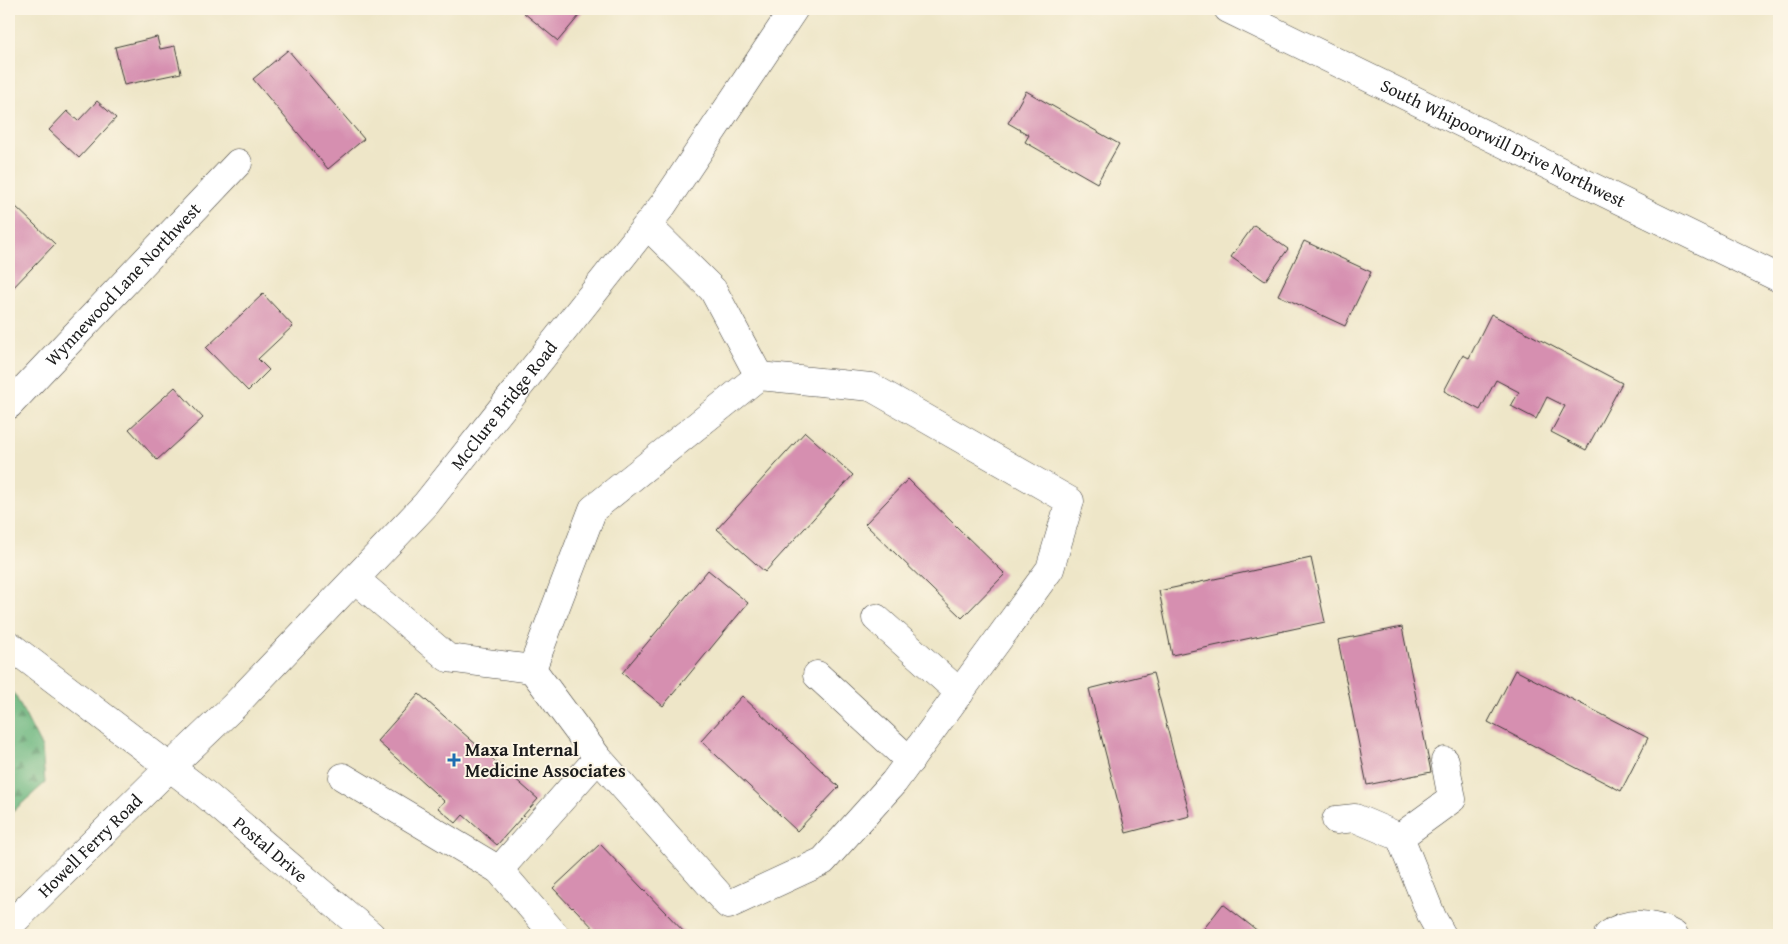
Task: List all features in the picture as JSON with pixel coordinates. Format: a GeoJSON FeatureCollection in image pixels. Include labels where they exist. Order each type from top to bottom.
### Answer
{"type":"FeatureCollection","features":[{"type":"Feature","properties":{"kind":"street","name":"McClure Bridge Road"},"geometry":{"type":"LineString","coordinates":[[170,767],[234,706],[426,504],[663,205],[794,9]]}},
{"type":"Feature","properties":{"kind":"street","name":"South Whipoorwill Drive Northwest"},"geometry":{"type":"LineString","coordinates":[[1228,9],[1779,278]]}},
{"type":"Feature","properties":{"kind":"street","name":"Wynnewood Lane Northwest"},"geometry":{"type":"LineString","coordinates":[[9,405],[238,163]]}},
{"type":"Feature","properties":{"kind":"street"},"geometry":{"type":"LineString","coordinates":[[647,225],[713,290],[759,376]]}},
{"type":"Feature","properties":{"kind":"street"},"geometry":{"type":"LineString","coordinates":[[355,579],[448,658],[532,669],[598,758],[728,905],[823,861],[894,782],[1050,569],[1070,501],[871,388],[759,376],[592,509],[532,669]]}},
{"type":"Feature","properties":{"kind":"street"},"geometry":{"type":"LineString","coordinates":[[876,618],[960,693]]}},
{"type":"Feature","properties":{"kind":"street","name":"Postal Drive"},"geometry":{"type":"LineString","coordinates":[[9,645],[205,794],[371,935]]}},
{"type":"Feature","properties":{"kind":"street"},"geometry":{"type":"LineString","coordinates":[[817,675],[910,761]]}},
{"type":"Feature","properties":{"kind":"street"},"geometry":{"type":"LineString","coordinates":[[499,870],[598,758]]}},
{"type":"Feature","properties":{"kind":"street"},"geometry":{"type":"LineString","coordinates":[[1400,837],[1452,799],[1445,761]]}},
{"type":"Feature","properties":{"kind":"street","name":"Howell Ferry Road"},"geometry":{"type":"LineString","coordinates":[[9,926],[170,767]]}},
{"type":"Feature","properties":{"kind":"street"},"geometry":{"type":"LineString","coordinates":[[343,776],[499,870],[555,935]]}},
{"type":"Feature","properties":{"kind":"street"},"geometry":{"type":"LineString","coordinates":[[1336,820],[1355,818],[1400,837],[1432,917],[1442,935]]}},
{"type":"Feature","properties":{"kind":"street"},"geometry":{"type":"LineString","coordinates":[[1608,935],[1627,926],[1643,924],[1659,927],[1674,935]]}},
{"type":"Feature","properties":{"kind":"green space"},"geometry":{"type":"Polygon","coordinates":[[[9,689],[15,695],[42,748],[45,783],[9,815],[9,689]]]}},
{"type":"Feature","properties":{"kind":"building"},"geometry":{"type":"Polygon","coordinates":[[[527,9],[584,10],[558,41],[524,13],[527,9]]]}},
{"type":"Feature","properties":{"kind":"building"},"geometry":{"type":"Polygon","coordinates":[[[157,37],[160,49],[175,46],[181,73],[124,85],[115,47],[157,37]]]}},
{"type":"Feature","properties":{"kind":"building"},"geometry":{"type":"Polygon","coordinates":[[[288,50],[364,139],[328,169],[253,79],[288,50]]]}},
{"type":"Feature","properties":{"kind":"building"},"geometry":{"type":"Polygon","coordinates":[[[1026,91],[1119,144],[1097,183],[1025,142],[1029,135],[1008,123],[1026,91]]]}},
{"type":"Feature","properties":{"kind":"building"},"geometry":{"type":"Polygon","coordinates":[[[97,101],[116,118],[79,158],[49,130],[67,111],[78,121],[97,101]]]}},
{"type":"Feature","properties":{"kind":"building"},"geometry":{"type":"Polygon","coordinates":[[[14,205],[55,244],[9,292],[9,210],[14,205]]]}},
{"type":"Feature","properties":{"kind":"building"},"geometry":{"type":"Polygon","coordinates":[[[1254,225],[1288,249],[1265,281],[1231,257],[1254,225]]]}},
{"type":"Feature","properties":{"kind":"building"},"geometry":{"type":"Polygon","coordinates":[[[1304,241],[1371,272],[1345,326],[1278,295],[1304,241]]]}},
{"type":"Feature","properties":{"kind":"building"},"geometry":{"type":"Polygon","coordinates":[[[263,294],[293,326],[258,359],[269,370],[248,391],[206,348],[263,294]]]}},
{"type":"Feature","properties":{"kind":"building"},"geometry":{"type":"Polygon","coordinates":[[[1491,314],[1622,383],[1586,450],[1551,432],[1565,406],[1547,397],[1536,419],[1511,406],[1519,392],[1496,380],[1480,410],[1444,391],[1463,355],[1469,358],[1491,314]]]}},
{"type":"Feature","properties":{"kind":"building"},"geometry":{"type":"Polygon","coordinates":[[[175,387],[203,418],[157,460],[129,429],[175,387]]]}},
{"type":"Feature","properties":{"kind":"building"},"geometry":{"type":"Polygon","coordinates":[[[805,432],[853,475],[765,572],[717,529],[805,432]]]}},
{"type":"Feature","properties":{"kind":"building"},"geometry":{"type":"Polygon","coordinates":[[[908,479],[1005,574],[962,618],[865,524],[908,479]]]}},
{"type":"Feature","properties":{"kind":"building"},"geometry":{"type":"Polygon","coordinates":[[[1311,558],[1325,622],[1172,655],[1159,591],[1311,558]]]}},
{"type":"Feature","properties":{"kind":"building"},"geometry":{"type":"Polygon","coordinates":[[[708,570],[748,603],[663,706],[622,673],[708,570]]]}},
{"type":"Feature","properties":{"kind":"building"},"geometry":{"type":"Polygon","coordinates":[[[1402,627],[1431,772],[1367,785],[1338,640],[1402,627]]]}},
{"type":"Feature","properties":{"kind":"building"},"geometry":{"type":"Polygon","coordinates":[[[1515,670],[1648,738],[1621,791],[1488,722],[1515,670]]]}},
{"type":"Feature","properties":{"kind":"building"},"geometry":{"type":"Polygon","coordinates":[[[1153,673],[1190,816],[1126,833],[1089,689],[1153,673]]]}},
{"type":"Feature","properties":{"kind":"building"},"geometry":{"type":"Polygon","coordinates":[[[419,694],[538,799],[497,845],[463,815],[456,823],[438,808],[444,801],[377,741],[419,694]]]}},
{"type":"Feature","properties":{"kind":"building"},"geometry":{"type":"Polygon","coordinates":[[[742,696],[839,787],[797,831],[701,741],[742,696]]]}},
{"type":"Feature","properties":{"kind":"building"},"geometry":{"type":"Polygon","coordinates":[[[600,844],[687,935],[600,935],[572,908],[553,888],[600,844]]]}},
{"type":"Feature","properties":{"kind":"building"},"geometry":{"type":"Polygon","coordinates":[[[1223,904],[1263,935],[1199,935],[1223,904]]]}},
{"type":"Feature","properties":{"kind":"building"},"geometry":{"type":"Polygon","coordinates":[[[1777,909],[1779,909],[1779,935],[1773,935],[1777,909]]]}},
{"type":"Feature","properties":{"kind":"place","name":"Maxa Internal Medicine Associates"},"geometry":{"type":"Point","coordinates":[454,760]}}]}
